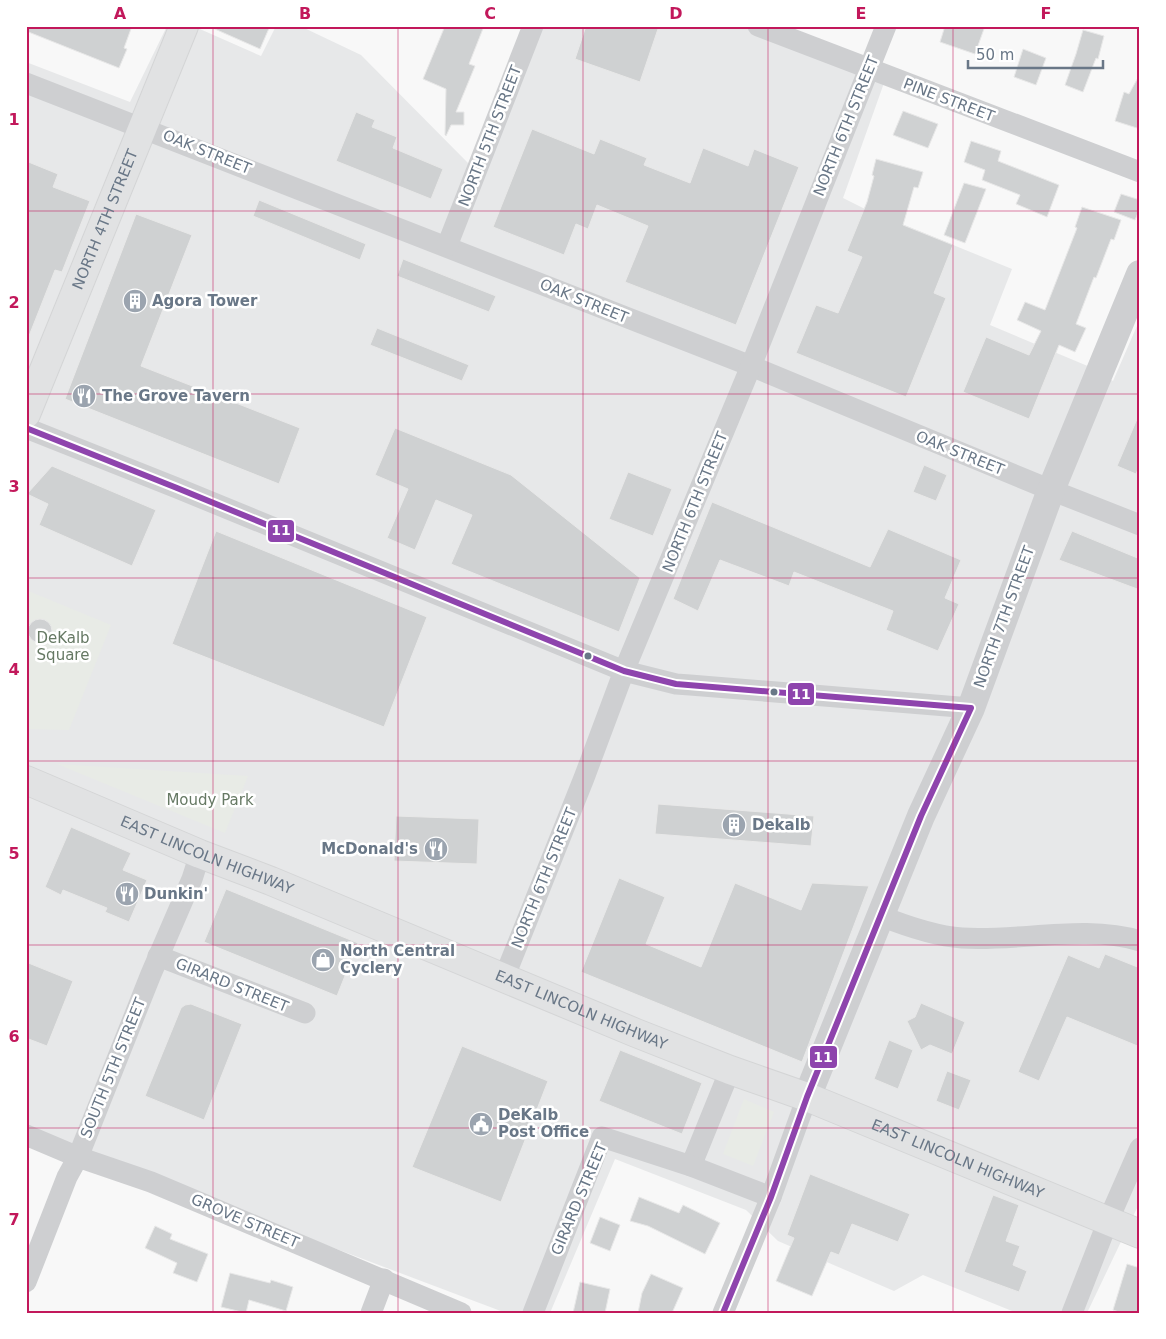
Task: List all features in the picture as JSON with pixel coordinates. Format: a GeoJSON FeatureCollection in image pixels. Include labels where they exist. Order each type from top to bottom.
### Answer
{"type":"FeatureCollection","features":[{"type":"Feature","properties":{"kind":"main road","name":"NORTH 4TH STREET"},"geometry":{"type":"LineString","coordinates":[[26,414],[184,26]]}},
{"type":"Feature","properties":{"kind":"main road","name":"EAST LINCOLN HIGHWAY"},"geometry":{"type":"LineString","coordinates":[[26,780],[200,854],[271,881],[636,1033],[730,1070],[807,1097],[1140,1234]]}},
{"type":"Feature","properties":{"kind":"street","name":"NORTH 5TH STREET"},"geometry":{"type":"LineString","coordinates":[[447,246],[533,26]]}},
{"type":"Feature","properties":{"kind":"street","name":"PINE STREET"},"geometry":{"type":"LineString","coordinates":[[758,26],[1140,172]]}},
{"type":"Feature","properties":{"kind":"street","name":"NORTH 6TH STREET"},"geometry":{"type":"LineString","coordinates":[[504,978],[584,778],[624,671],[751,366],[886,26]]}},
{"type":"Feature","properties":{"kind":"street","name":"OAK STREET"},"geometry":{"type":"LineString","coordinates":[[26,82],[751,366],[1050,490],[1140,525]]}},
{"type":"Feature","properties":{"kind":"street","name":"NORTH 7TH STREET"},"geometry":{"type":"LineString","coordinates":[[807,1097],[921,816],[971,708],[1050,490],[1140,274]]}},
{"type":"Feature","properties":{"kind":"street"},"geometry":{"type":"LineString","coordinates":[[26,428],[624,671],[668,682],[690,685],[971,708]]}},
{"type":"Feature","properties":{"kind":"street","name":"SOUTH 5TH STREET"},"geometry":{"type":"LineString","coordinates":[[26,1282],[66,1177],[78,1157],[158,956],[191,881],[200,854]]}},
{"type":"Feature","properties":{"kind":"street"},"geometry":{"type":"LineString","coordinates":[[881,916],[911,928],[960,938],[1011,938],[1093,934],[1122,936],[1140,941]]}},
{"type":"Feature","properties":{"kind":"street","name":"GIRARD STREET"},"geometry":{"type":"LineString","coordinates":[[158,956],[305,1014]]}},
{"type":"Feature","properties":{"kind":"street"},"geometry":{"type":"LineString","coordinates":[[691,1166],[730,1070]]}},
{"type":"Feature","properties":{"kind":"street"},"geometry":{"type":"LineString","coordinates":[[723,1313],[771,1197],[807,1097]]}},
{"type":"Feature","properties":{"kind":"street","name":"GROVE STREET"},"geometry":{"type":"LineString","coordinates":[[26,1135],[78,1157],[159,1186],[461,1313]]}},
{"type":"Feature","properties":{"kind":"street","name":"GIRARD STREET"},"geometry":{"type":"LineString","coordinates":[[533,1313],[602,1138],[691,1166],[771,1197]]}},
{"type":"Feature","properties":{"kind":"street"},"geometry":{"type":"LineString","coordinates":[[1072,1313],[1108,1221],[1140,1148]]}},
{"type":"Feature","properties":{"kind":"street"},"geometry":{"type":"LineString","coordinates":[[371,1313],[384,1280]]}},
{"type":"Feature","properties":{"kind":"shaded area"},"geometry":{"type":"Polygon","coordinates":[[[167,26],[193,26],[261,56],[276,26],[300,26],[361,55],[469,164],[524,26],[740,26],[884,83],[843,198],[865,209],[1012,269],[990,325],[1090,367],[1113,381],[1140,319],[1140,1206],[1138,1206],[1087,1313],[1017,1313],[923,1275],[894,1291],[778,1241],[746,1210],[615,1159],[550,1313],[506,1313],[122,1168],[26,1135],[26,62],[130,102],[167,26]]]}},
{"type":"Feature","properties":{"kind":"green space","name":"DeKalb Square"},"geometry":{"type":"Polygon","coordinates":[[[26,590],[111,625],[69,730],[26,729],[26,590]]]}},
{"type":"Feature","properties":{"kind":"green space","name":"Moudy Park"},"geometry":{"type":"Polygon","coordinates":[[[57,764],[248,776],[225,833],[57,764]]]}},
{"type":"Feature","properties":{"kind":"green space"},"geometry":{"type":"Polygon","coordinates":[[[744,1099],[774,1112],[753,1166],[723,1154],[744,1099]]]}},
{"type":"Feature","properties":{"kind":"building"},"geometry":{"type":"Polygon","coordinates":[[[26,26],[132,26],[124,48],[127,49],[119,68],[26,31],[26,26]]]}},
{"type":"Feature","properties":{"kind":"building"},"geometry":{"type":"Polygon","coordinates":[[[208,26],[270,26],[260,49],[208,26]]]}},
{"type":"Feature","properties":{"kind":"building"},"geometry":{"type":"Polygon","coordinates":[[[445,26],[484,26],[469,64],[475,66],[456,112],[464,112],[464,125],[451,125],[446,136],[446,89],[423,79],[445,26]]]}},
{"type":"Feature","properties":{"kind":"building"},"geometry":{"type":"Polygon","coordinates":[[[586,26],[659,26],[640,82],[575,59],[586,26]]]}},
{"type":"Feature","properties":{"kind":"building"},"geometry":{"type":"Polygon","coordinates":[[[945,26],[985,26],[975,54],[940,42],[945,26]]]}},
{"type":"Feature","properties":{"kind":"building"},"geometry":{"type":"Polygon","coordinates":[[[1083,30],[1104,36],[1098,59],[1096,58],[1083,92],[1065,85],[1083,30]]]}},
{"type":"Feature","properties":{"kind":"building"},"geometry":{"type":"Polygon","coordinates":[[[1023,49],[1046,58],[1036,85],[1014,77],[1023,49]]]}},
{"type":"Feature","properties":{"kind":"building"},"geometry":{"type":"Polygon","coordinates":[[[1140,74],[1140,129],[1115,121],[1124,92],[1129,94],[1140,74]]]}},
{"type":"Feature","properties":{"kind":"building"},"geometry":{"type":"Polygon","coordinates":[[[903,111],[938,124],[928,148],[893,135],[903,111]]]}},
{"type":"Feature","properties":{"kind":"building"},"geometry":{"type":"Polygon","coordinates":[[[356,112],[375,120],[372,127],[397,137],[393,148],[443,169],[431,199],[336,161],[356,112]]]}},
{"type":"Feature","properties":{"kind":"building"},"geometry":{"type":"Polygon","coordinates":[[[532,129],[594,154],[600,139],[647,158],[644,165],[690,183],[703,148],[748,166],[754,149],[799,167],[736,325],[625,282],[648,226],[597,205],[588,229],[576,224],[564,255],[493,227],[532,129]]]}},
{"type":"Feature","properties":{"kind":"building"},"geometry":{"type":"Polygon","coordinates":[[[971,141],[1001,151],[998,161],[1059,185],[1047,217],[1016,204],[1020,195],[982,180],[985,170],[964,162],[971,141]]]}},
{"type":"Feature","properties":{"kind":"building"},"geometry":{"type":"Polygon","coordinates":[[[876,159],[923,172],[918,188],[914,187],[903,225],[953,245],[934,293],[946,298],[906,397],[796,353],[816,305],[838,313],[862,257],[847,251],[867,202],[874,176],[872,175],[876,159]]]}},
{"type":"Feature","properties":{"kind":"building"},"geometry":{"type":"Polygon","coordinates":[[[26,161],[58,174],[53,187],[90,201],[62,272],[55,270],[27,341],[26,161]]]}},
{"type":"Feature","properties":{"kind":"building"},"geometry":{"type":"Polygon","coordinates":[[[964,183],[986,189],[965,243],[944,235],[964,183]]]}},
{"type":"Feature","properties":{"kind":"building"},"geometry":{"type":"Polygon","coordinates":[[[1121,194],[1140,200],[1140,208],[1135,220],[1114,212],[1121,194]]]}},
{"type":"Feature","properties":{"kind":"building"},"geometry":{"type":"Polygon","coordinates":[[[259,200],[366,244],[360,260],[253,216],[259,200]]]}},
{"type":"Feature","properties":{"kind":"building"},"geometry":{"type":"Polygon","coordinates":[[[1082,207],[1121,220],[1114,240],[1111,239],[1096,278],[1094,277],[1076,324],[1086,328],[1075,352],[1059,345],[1029,419],[963,392],[986,337],[1029,355],[1041,331],[1017,320],[1025,302],[1045,310],[1077,228],[1075,227],[1082,207]]]}},
{"type":"Feature","properties":{"kind":"building","name":"Agora Tower"},"geometry":{"type":"Polygon","coordinates":[[[136,214],[192,235],[141,366],[300,428],[279,484],[65,399],[136,214]]]}},
{"type":"Feature","properties":{"kind":"building"},"geometry":{"type":"Polygon","coordinates":[[[403,259],[496,296],[489,312],[397,276],[403,259]]]}},
{"type":"Feature","properties":{"kind":"building"},"geometry":{"type":"Polygon","coordinates":[[[377,328],[469,365],[462,381],[370,345],[377,328]]]}},
{"type":"Feature","properties":{"kind":"building"},"geometry":{"type":"Polygon","coordinates":[[[1140,412],[1140,464],[1136,474],[1117,466],[1140,412]]]}},
{"type":"Feature","properties":{"kind":"building"},"geometry":{"type":"Polygon","coordinates":[[[395,428],[511,475],[640,578],[619,632],[451,564],[472,515],[436,500],[415,550],[387,538],[408,489],[375,475],[395,428]]]}},
{"type":"Feature","properties":{"kind":"building"},"geometry":{"type":"Polygon","coordinates":[[[924,465],[947,475],[936,501],[913,492],[924,465]]]}},
{"type":"Feature","properties":{"kind":"building"},"geometry":{"type":"Polygon","coordinates":[[[52,466],[156,510],[132,566],[39,525],[48,504],[27,494],[52,466]]]}},
{"type":"Feature","properties":{"kind":"building"},"geometry":{"type":"Polygon","coordinates":[[[628,472],[672,489],[653,536],[609,519],[628,472]]]}},
{"type":"Feature","properties":{"kind":"building"},"geometry":{"type":"Polygon","coordinates":[[[712,502],[870,567],[888,529],[961,560],[945,598],[959,604],[938,651],[886,630],[893,611],[794,572],[789,586],[720,560],[698,611],[673,599],[712,502]]]}},
{"type":"Feature","properties":{"kind":"building"},"geometry":{"type":"Polygon","coordinates":[[[216,531],[427,617],[384,727],[172,644],[216,531]]]}},
{"type":"Feature","properties":{"kind":"building"},"geometry":{"type":"Polygon","coordinates":[[[1072,531],[1140,559],[1140,590],[1059,560],[1072,531]]]}},
{"type":"Feature","properties":{"kind":"building"},"geometry":{"type":"Polygon","coordinates":[[[40,619],[45,620],[51,626],[51,636],[45,642],[40,643],[35,642],[29,636],[28,631],[29,626],[35,620],[40,619]]]}},
{"type":"Feature","properties":{"kind":"building","name":"Dekalb"},"geometry":{"type":"Polygon","coordinates":[[[658,804],[814,816],[811,846],[655,834],[658,804]]]}},
{"type":"Feature","properties":{"kind":"building","name":"McDonald's"},"geometry":{"type":"Polygon","coordinates":[[[396,816],[479,819],[477,864],[394,861],[396,816]]]}},
{"type":"Feature","properties":{"kind":"building"},"geometry":{"type":"Polygon","coordinates":[[[71,827],[131,853],[123,870],[147,880],[129,922],[105,912],[107,908],[63,890],[61,895],[45,887],[71,827]]]}},
{"type":"Feature","properties":{"kind":"building"},"geometry":{"type":"Polygon","coordinates":[[[619,878],[665,897],[646,944],[701,967],[735,883],[801,910],[812,883],[869,886],[802,1062],[581,972],[619,878]]]}},
{"type":"Feature","properties":{"kind":"building"},"geometry":{"type":"Polygon","coordinates":[[[226,889],[358,943],[337,996],[204,942],[226,889]]]}},
{"type":"Feature","properties":{"kind":"building"},"geometry":{"type":"Polygon","coordinates":[[[1105,954],[1140,968],[1140,1047],[1067,1017],[1039,1081],[1018,1072],[1068,955],[1099,968],[1105,954]]]}},
{"type":"Feature","properties":{"kind":"building"},"geometry":{"type":"Polygon","coordinates":[[[26,962],[73,981],[47,1046],[26,1038],[26,962]]]}},
{"type":"Feature","properties":{"kind":"building"},"geometry":{"type":"Polygon","coordinates":[[[921,1003],[965,1022],[952,1054],[930,1045],[921,1050],[907,1021],[915,1017],[921,1003]]]}},
{"type":"Feature","properties":{"kind":"building"},"geometry":{"type":"Polygon","coordinates":[[[191,1004],[242,1024],[204,1120],[145,1096],[181,1008],[191,1004]]]}},
{"type":"Feature","properties":{"kind":"building"},"geometry":{"type":"Polygon","coordinates":[[[889,1040],[913,1050],[898,1089],[874,1079],[889,1040]]]}},
{"type":"Feature","properties":{"kind":"building","name":"DeKalb Post Office"},"geometry":{"type":"Polygon","coordinates":[[[462,1046],[548,1081],[501,1202],[412,1167],[462,1046]]]}},
{"type":"Feature","properties":{"kind":"building"},"geometry":{"type":"Polygon","coordinates":[[[620,1050],[702,1083],[682,1134],[599,1101],[620,1050]]]}},
{"type":"Feature","properties":{"kind":"building"},"geometry":{"type":"Polygon","coordinates":[[[947,1071],[971,1080],[959,1110],[936,1101],[947,1071]]]}},
{"type":"Feature","properties":{"kind":"building"},"geometry":{"type":"Polygon","coordinates":[[[810,1174],[910,1214],[898,1242],[852,1224],[839,1255],[831,1252],[812,1296],[776,1281],[794,1238],[787,1235],[810,1174]]]}},
{"type":"Feature","properties":{"kind":"building"},"geometry":{"type":"Polygon","coordinates":[[[993,1195],[1019,1205],[1006,1241],[1020,1246],[1013,1265],[1027,1271],[1019,1292],[964,1272],[993,1195]]]}},
{"type":"Feature","properties":{"kind":"building"},"geometry":{"type":"Polygon","coordinates":[[[639,1197],[679,1213],[683,1205],[720,1223],[705,1254],[648,1226],[630,1221],[639,1197]]]}},
{"type":"Feature","properties":{"kind":"building"},"geometry":{"type":"Polygon","coordinates":[[[600,1217],[620,1225],[610,1251],[590,1243],[600,1217]]]}},
{"type":"Feature","properties":{"kind":"building"},"geometry":{"type":"Polygon","coordinates":[[[155,1226],[172,1234],[170,1239],[208,1254],[197,1282],[173,1273],[177,1263],[145,1248],[155,1226]]]}},
{"type":"Feature","properties":{"kind":"building"},"geometry":{"type":"Polygon","coordinates":[[[1127,1264],[1140,1268],[1140,1313],[1122,1313],[1113,1310],[1127,1264]]]}},
{"type":"Feature","properties":{"kind":"building"},"geometry":{"type":"Polygon","coordinates":[[[230,1273],[270,1283],[271,1280],[293,1287],[286,1311],[249,1300],[246,1313],[221,1307],[230,1273]]]}},
{"type":"Feature","properties":{"kind":"building"},"geometry":{"type":"Polygon","coordinates":[[[651,1274],[683,1288],[672,1313],[638,1313],[642,1293],[651,1274]]]}},
{"type":"Feature","properties":{"kind":"building"},"geometry":{"type":"Polygon","coordinates":[[[580,1282],[610,1289],[605,1313],[573,1313],[580,1282]]]}},
{"type":"Feature","properties":{"kind":"transit line","name":"11"},"geometry":{"type":"LineString","coordinates":[[26,428],[624,671],[676,684],[971,708],[921,816],[807,1097],[771,1197],[723,1313]]}},
{"type":"Feature","properties":{"kind":"place","name":"Agora Tower"},"geometry":{"type":"Point","coordinates":[135,301]}},
{"type":"Feature","properties":{"kind":"place","name":"The Grove Tavern"},"geometry":{"type":"Point","coordinates":[84,396]}},
{"type":"Feature","properties":{"kind":"place","name":"Dekalb"},"geometry":{"type":"Point","coordinates":[734,825]}},
{"type":"Feature","properties":{"kind":"place","name":"McDonald's"},"geometry":{"type":"Point","coordinates":[436,849]}},
{"type":"Feature","properties":{"kind":"place","name":"Dunkin'"},"geometry":{"type":"Point","coordinates":[127,894]}},
{"type":"Feature","properties":{"kind":"place","name":"North Central Cyclery"},"geometry":{"type":"Point","coordinates":[323,960]}},
{"type":"Feature","properties":{"kind":"place","name":"DeKalb Post Office"},"geometry":{"type":"Point","coordinates":[481,1124]}}]}
